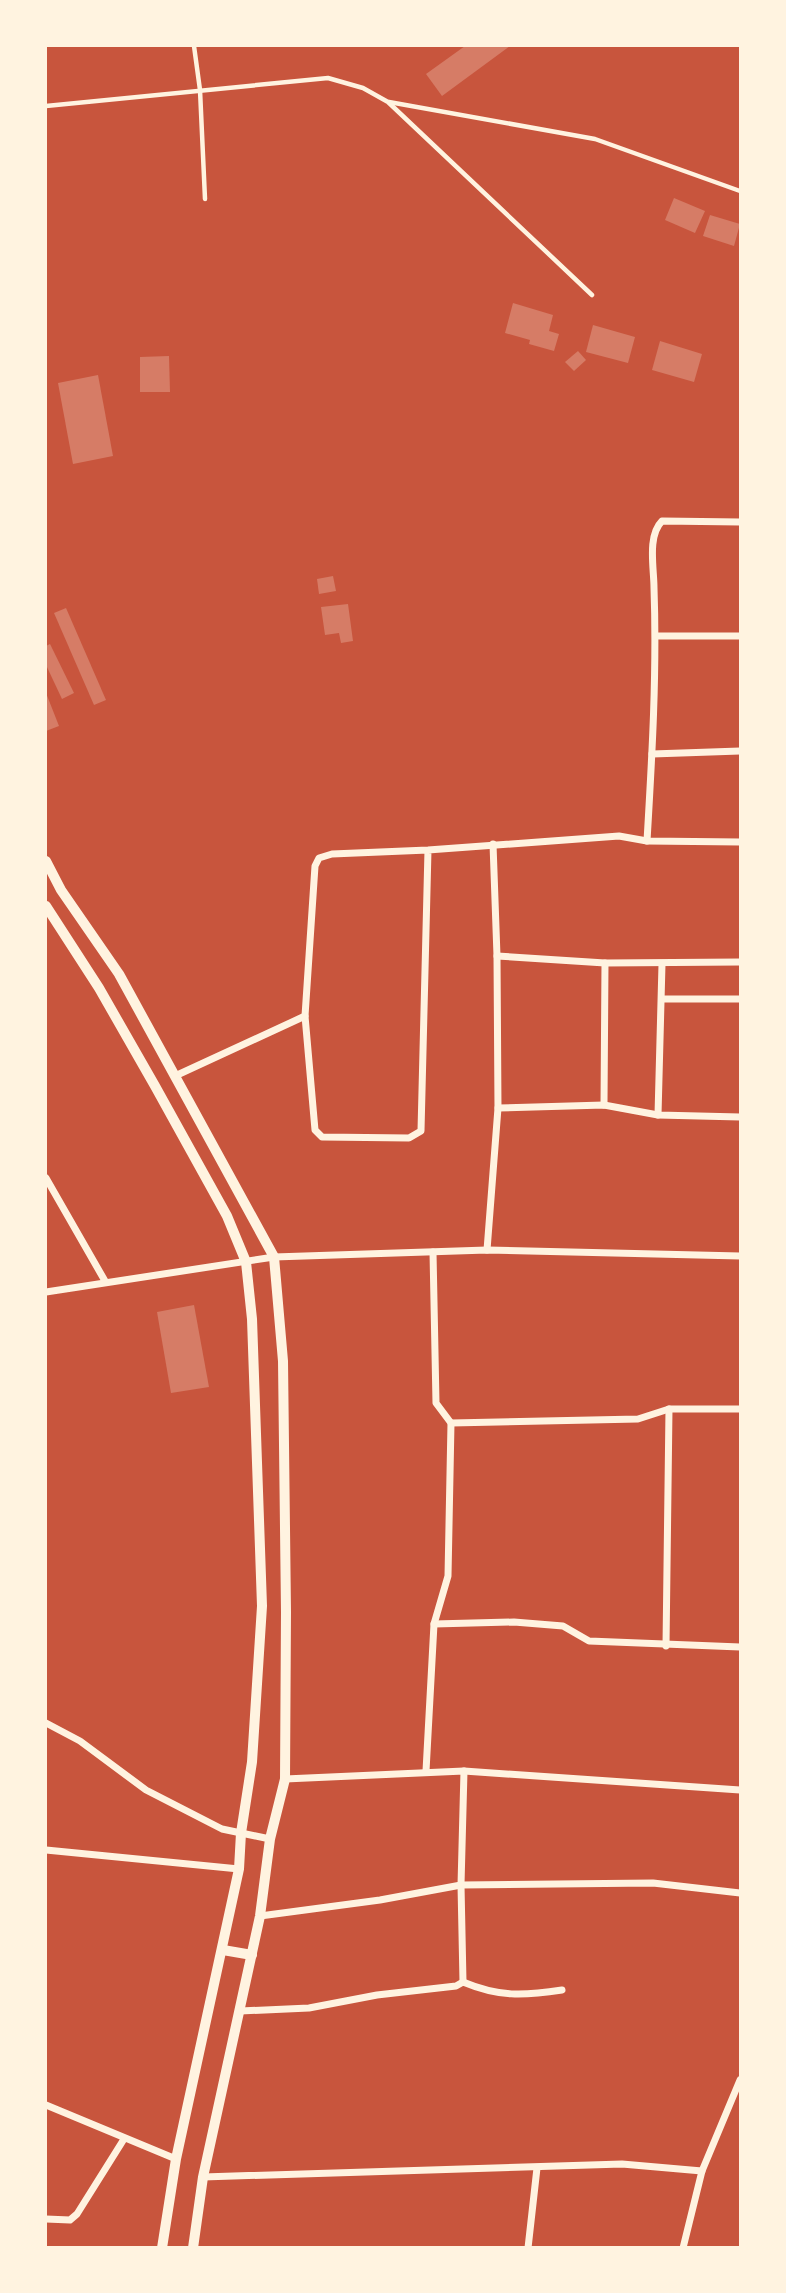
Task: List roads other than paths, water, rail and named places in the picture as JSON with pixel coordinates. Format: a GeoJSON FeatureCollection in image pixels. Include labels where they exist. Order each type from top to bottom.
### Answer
{"type":"FeatureCollection","features":[{"type":"Feature","properties":{"kind":"street"},"geometry":{"type":"LineString","coordinates":[[647,841],[656,636],[653,543],[656,527],[662,521],[740,522]]}},
{"type":"Feature","properties":{"kind":"street"},"geometry":{"type":"LineString","coordinates":[[656,636],[740,636]]}},
{"type":"Feature","properties":{"kind":"street"},"geometry":{"type":"LineString","coordinates":[[652,754],[740,751]]}},
{"type":"Feature","properties":{"kind":"street"},"geometry":{"type":"LineString","coordinates":[[428,850],[421,1131],[408,1138],[322,1137],[315,1130],[305,1016],[315,866],[319,858],[332,854],[618,836],[647,841],[740,842]]}},
{"type":"Feature","properties":{"kind":"street"},"geometry":{"type":"LineString","coordinates":[[487,1250],[498,1108],[493,844]]}},
{"type":"Feature","properties":{"kind":"street"},"geometry":{"type":"LineString","coordinates":[[46,861],[61,890],[119,974],[274,1257],[283,1361],[285,1779],[270,1839],[252,1955],[203,2177],[193,2248]]}},
{"type":"Feature","properties":{"kind":"street"},"geometry":{"type":"LineString","coordinates":[[46,906],[99,988],[227,1216],[246,1262],[252,1319],[262,1606],[252,1762],[241,1833],[239,1869],[176,2159],[162,2248]]}},
{"type":"Feature","properties":{"kind":"street"},"geometry":{"type":"LineString","coordinates":[[497,956],[605,963],[740,962]]}},
{"type":"Feature","properties":{"kind":"street"},"geometry":{"type":"LineString","coordinates":[[604,1105],[605,963]]}},
{"type":"Feature","properties":{"kind":"street"},"geometry":{"type":"LineString","coordinates":[[658,1115],[662,964]]}},
{"type":"Feature","properties":{"kind":"street"},"geometry":{"type":"LineString","coordinates":[[662,999],[740,999]]}},
{"type":"Feature","properties":{"kind":"street"},"geometry":{"type":"LineString","coordinates":[[175,1076],[305,1016]]}},
{"type":"Feature","properties":{"kind":"street"},"geometry":{"type":"LineString","coordinates":[[498,1108],[604,1105],[658,1115],[740,1117]]}},
{"type":"Feature","properties":{"kind":"street"},"geometry":{"type":"LineString","coordinates":[[46,1178],[105,1281]]}},
{"type":"Feature","properties":{"kind":"street"},"geometry":{"type":"LineString","coordinates":[[46,1292],[274,1257],[487,1250],[740,1256]]}},
{"type":"Feature","properties":{"kind":"street"},"geometry":{"type":"LineString","coordinates":[[426,1771],[434,1624],[447,1576],[451,1423],[436,1403],[433,1252]]}},
{"type":"Feature","properties":{"kind":"street"},"geometry":{"type":"LineString","coordinates":[[451,1423],[638,1419],[669,1409],[740,1409]]}},
{"type":"Feature","properties":{"kind":"street"},"geometry":{"type":"LineString","coordinates":[[666,1646],[669,1409]]}},
{"type":"Feature","properties":{"kind":"street"},"geometry":{"type":"LineString","coordinates":[[434,1624],[514,1622],[562,1626],[589,1641],[740,1647]]}},
{"type":"Feature","properties":{"kind":"street"},"geometry":{"type":"LineString","coordinates":[[46,1723],[80,1741],[146,1790],[222,1829],[270,1839]]}},
{"type":"Feature","properties":{"kind":"street"},"geometry":{"type":"LineString","coordinates":[[285,1779],[464,1771],[740,1790]]}},
{"type":"Feature","properties":{"kind":"street"},"geometry":{"type":"LineString","coordinates":[[463,1982],[461,1885],[464,1771]]}},
{"type":"Feature","properties":{"kind":"street"},"geometry":{"type":"LineString","coordinates":[[46,1850],[239,1869]]}},
{"type":"Feature","properties":{"kind":"street"},"geometry":{"type":"LineString","coordinates":[[260,1916],[380,1900],[461,1885],[653,1883],[740,1893]]}},
{"type":"Feature","properties":{"kind":"street"},"geometry":{"type":"LineString","coordinates":[[223,1950],[252,1955]]}},
{"type":"Feature","properties":{"kind":"street"},"geometry":{"type":"LineString","coordinates":[[463,1982],[486,1992],[512,1995],[562,1990]]}},
{"type":"Feature","properties":{"kind":"street"},"geometry":{"type":"LineString","coordinates":[[240,2011],[309,2008],[377,1995],[456,1986],[463,1982]]}},
{"type":"Feature","properties":{"kind":"street"},"geometry":{"type":"LineString","coordinates":[[683,2248],[702,2171],[740,2080]]}},
{"type":"Feature","properties":{"kind":"street"},"geometry":{"type":"LineString","coordinates":[[46,2105],[176,2159]]}},
{"type":"Feature","properties":{"kind":"street"},"geometry":{"type":"LineString","coordinates":[[46,2219],[70,2220],[77,2214],[124,2138]]}},
{"type":"Feature","properties":{"kind":"street"},"geometry":{"type":"LineString","coordinates":[[203,2177],[622,2164],[702,2171]]}},
{"type":"Feature","properties":{"kind":"street"},"geometry":{"type":"LineString","coordinates":[[528,2248],[537,2168]]}},
{"type":"Feature","properties":{"kind":"lane"},"geometry":{"type":"LineString","coordinates":[[194,46],[200,90],[205,199]]}},
{"type":"Feature","properties":{"kind":"lane"},"geometry":{"type":"LineString","coordinates":[[46,106],[328,78],[363,88],[388,102],[592,295]]}},
{"type":"Feature","properties":{"kind":"lane"},"geometry":{"type":"LineString","coordinates":[[388,102],[595,139],[740,191]]}}]}
